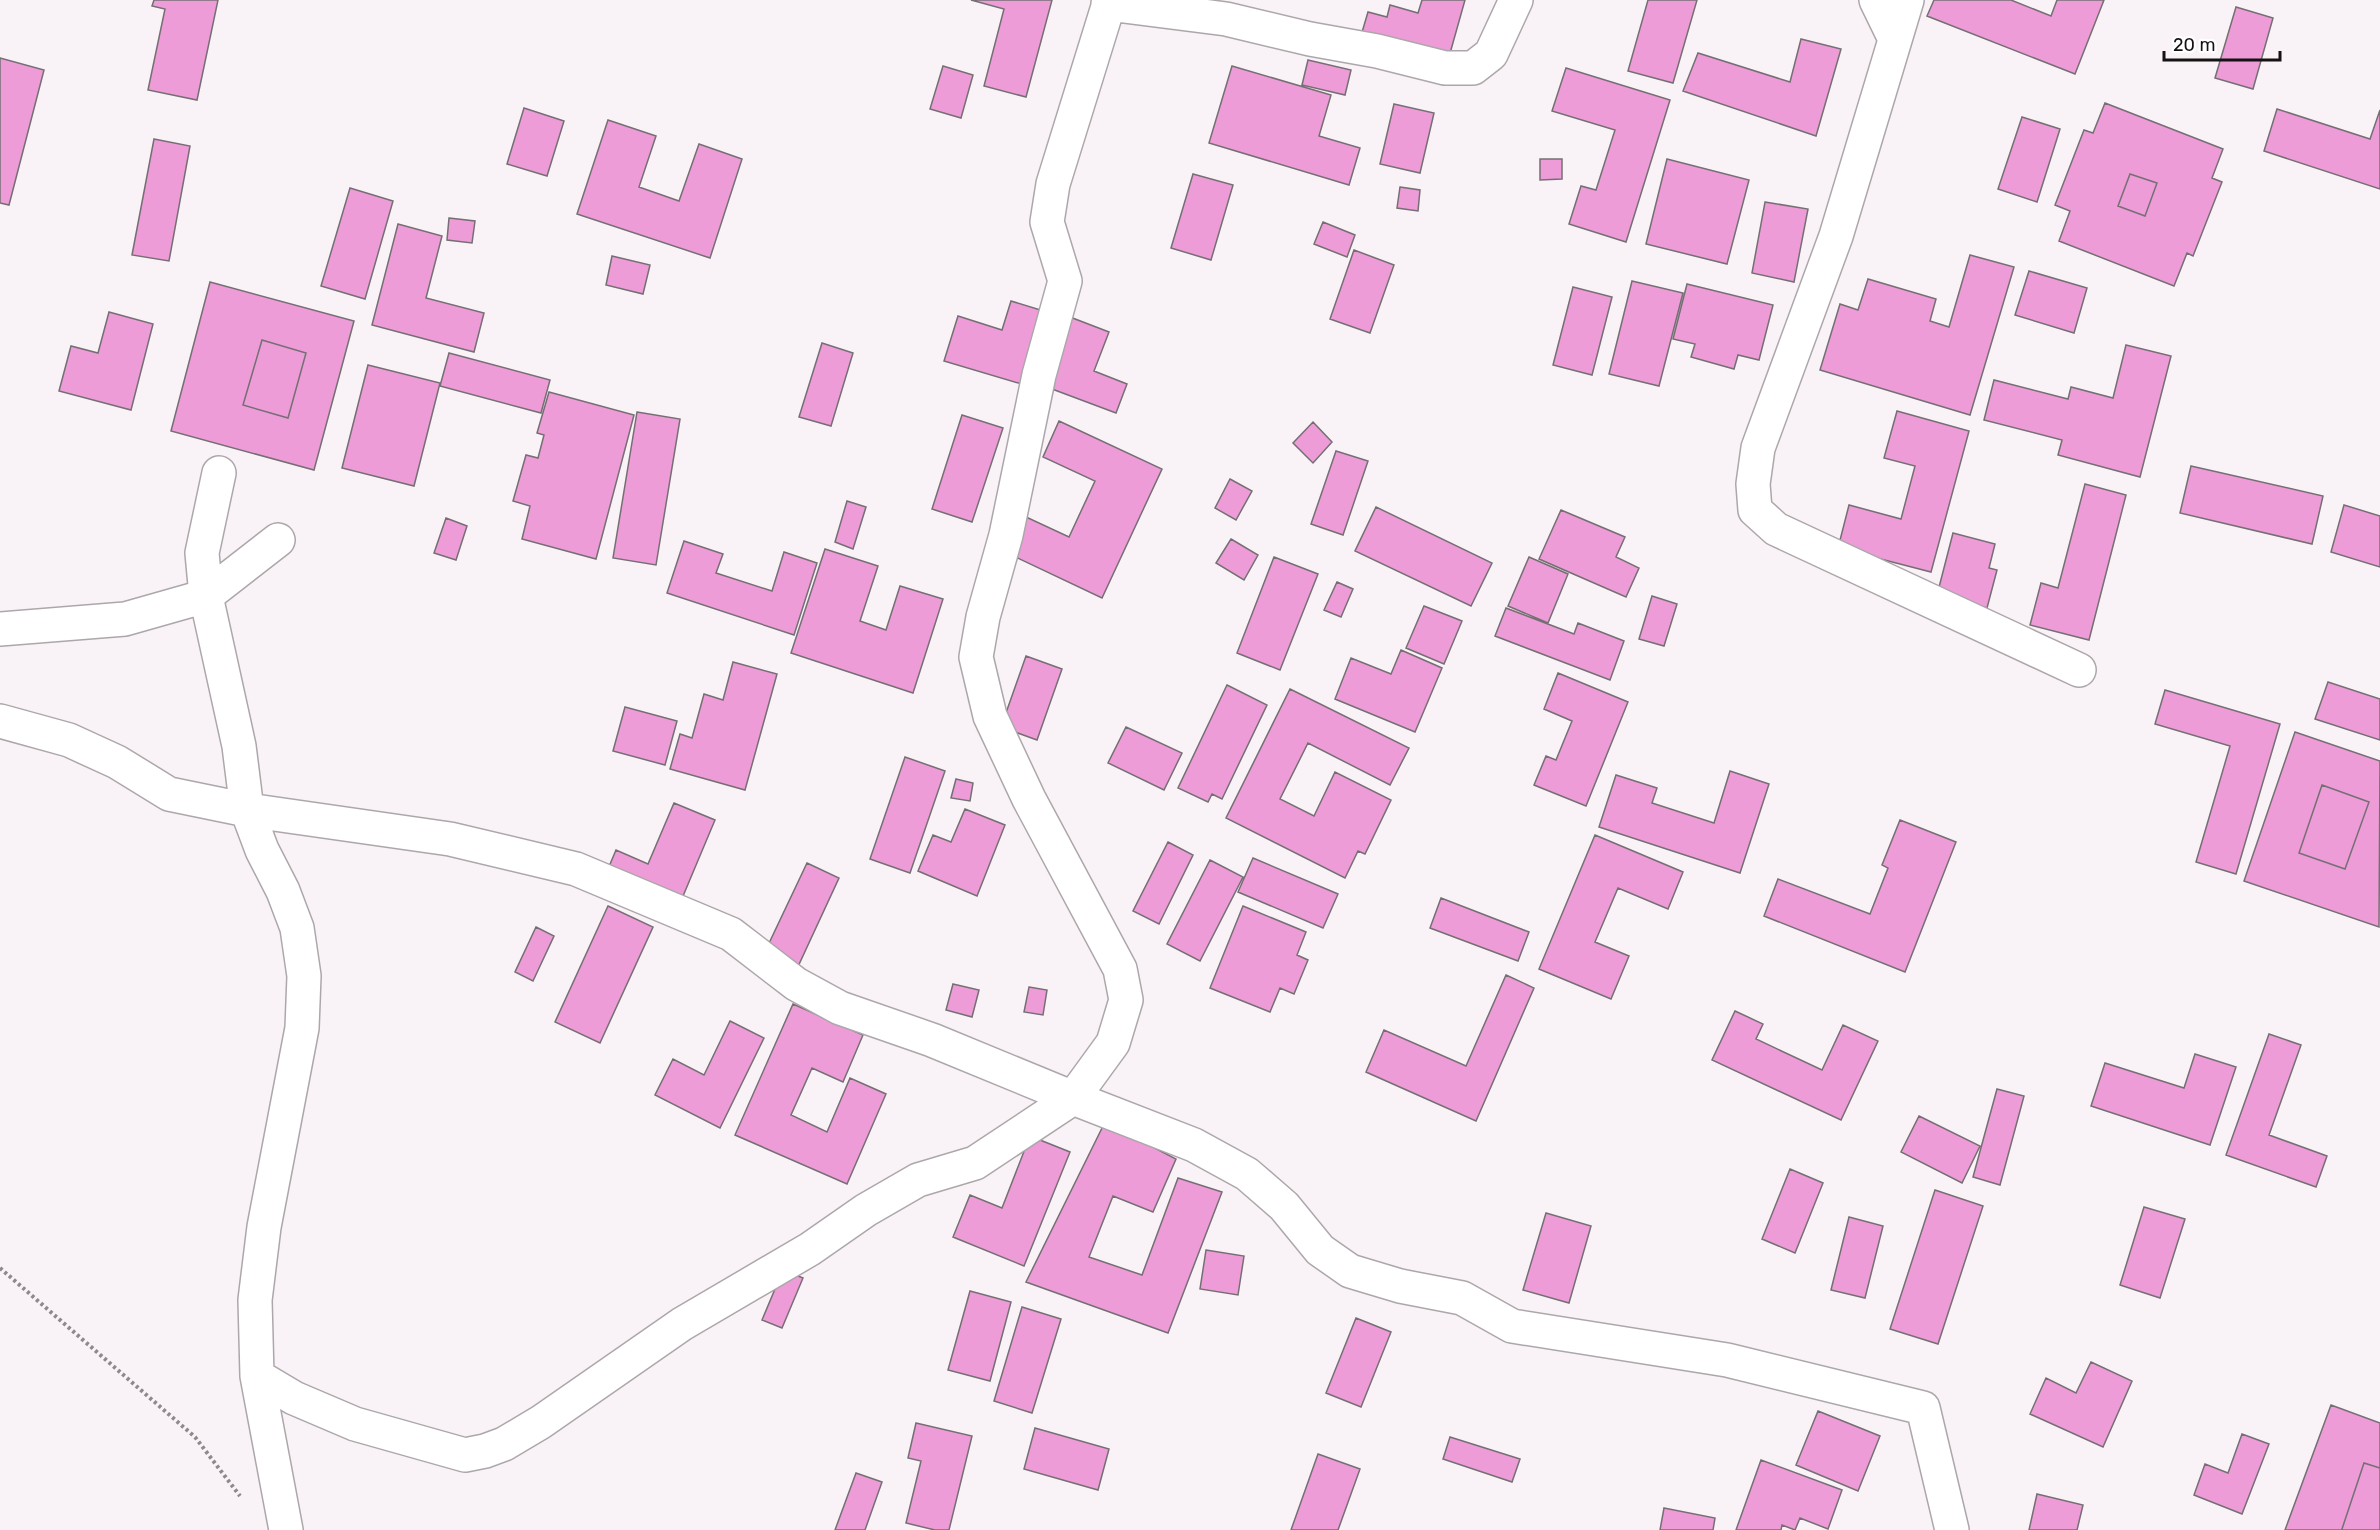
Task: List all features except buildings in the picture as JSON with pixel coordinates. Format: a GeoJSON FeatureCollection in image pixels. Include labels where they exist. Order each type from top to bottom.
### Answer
{"type":"FeatureCollection","features":[{"type":"Feature","properties":{"kind":"street"},"geometry":{"type":"LineString","coordinates":[[257,1376],[294,1398],[354,1424],[465,1455],[485,1451],[504,1444],[534,1426],[682,1324],[810,1249],[866,1210],[918,1180],[975,1163],[1073,1098],[1113,1043],[1126,1000],[1120,969],[1029,800],[990,716],[976,657],[983,617],[1006,535],[1038,375],[1065,281],[1047,222],[1053,184],[1109,2],[1226,19],[1310,39],[1377,51],[1445,69],[1473,68],[1491,54],[1516,0]]}},
{"type":"Feature","properties":{"kind":"street"},"geometry":{"type":"LineString","coordinates":[[1876,0],[1895,39]]}},
{"type":"Feature","properties":{"kind":"street"},"geometry":{"type":"LineString","coordinates":[[1907,0],[1836,236],[1758,448],[1753,484],[1755,510],[1776,529],[2079,670]]}},
{"type":"Feature","properties":{"kind":"street"},"geometry":{"type":"LineString","coordinates":[[219,473],[202,553],[206,596],[239,746],[247,810],[297,928],[304,976],[302,1028],[264,1227],[255,1300],[257,1376],[286,1530]]}},
{"type":"Feature","properties":{"kind":"street"},"geometry":{"type":"LineString","coordinates":[[0,629],[125,619],[206,596],[278,540]]}},
{"type":"Feature","properties":{"kind":"street"},"geometry":{"type":"LineString","coordinates":[[0,721],[69,740],[117,762],[169,794],[247,810],[450,839],[576,869],[730,934],[796,984],[840,1008],[932,1040],[1194,1145],[1247,1174],[1284,1206],[1320,1250],[1350,1270],[1400,1286],[1462,1298],[1512,1326],[1727,1360],[1923,1408],[1952,1530]]}},
{"type":"Feature","properties":{"kind":"path"},"geometry":{"type":"LineString","coordinates":[[0,1268],[195,1437],[242,1498]]}}]}
